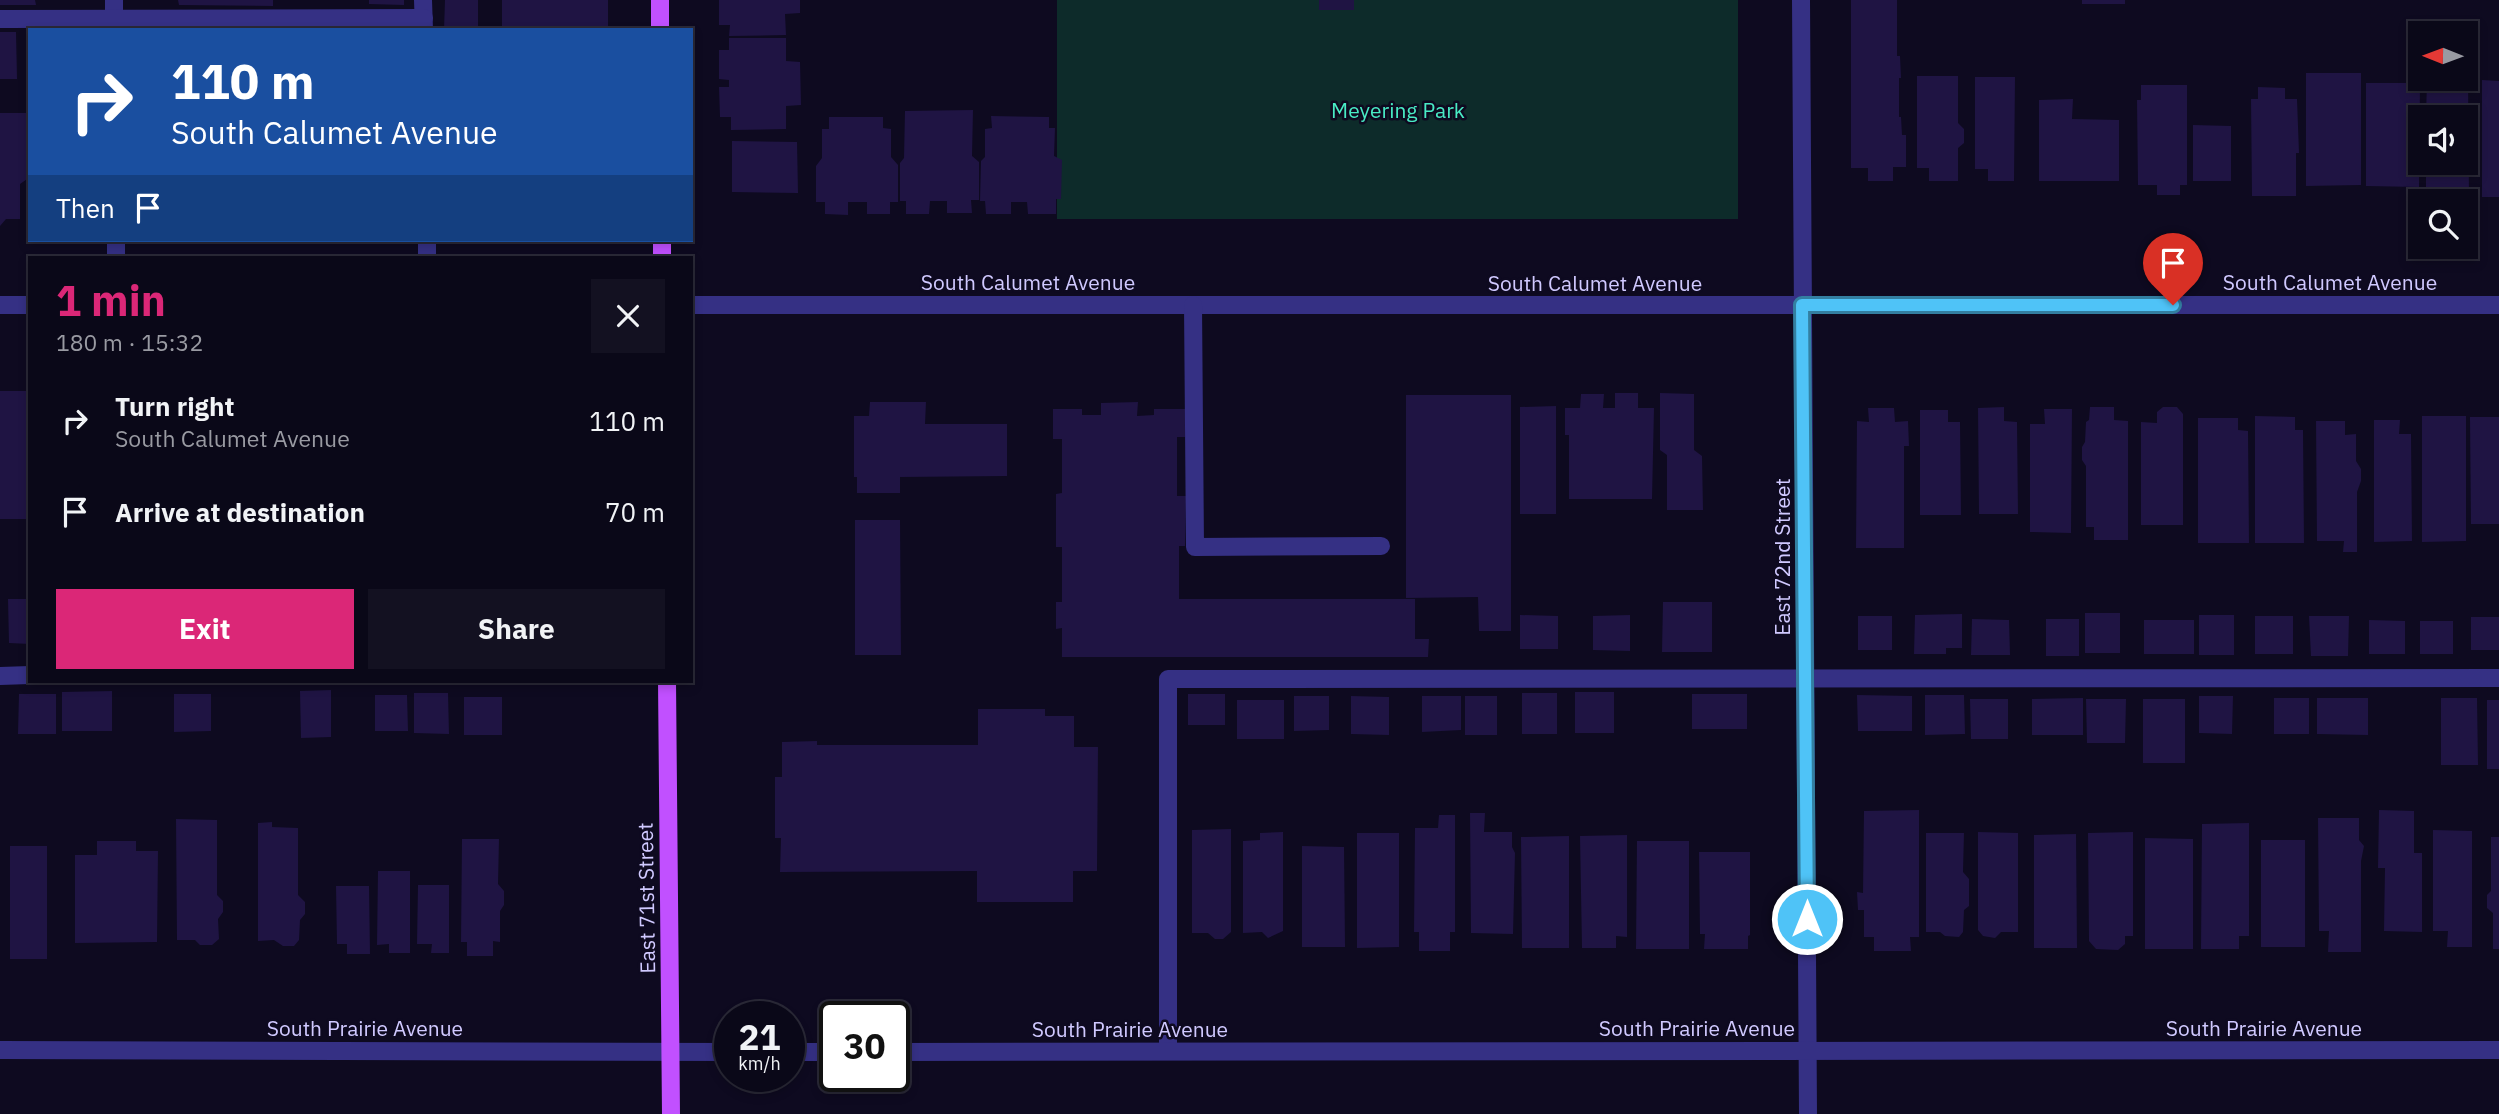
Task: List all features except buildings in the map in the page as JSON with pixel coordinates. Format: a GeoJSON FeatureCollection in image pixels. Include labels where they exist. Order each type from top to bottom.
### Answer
{"type":"FeatureCollection","features":[{"type":"Feature","properties":{"kind":"main road"},"geometry":{"type":"LineString","coordinates":[[660,0],[660,28]]}},
{"type":"Feature","properties":{"kind":"main road","name":"East 71st Street"},"geometry":{"type":"LineString","coordinates":[[667,683],[671,1114]]}},
{"type":"Feature","properties":{"kind":"street"},"geometry":{"type":"LineString","coordinates":[[114,0],[114,24]]}},
{"type":"Feature","properties":{"kind":"street"},"geometry":{"type":"LineString","coordinates":[[0,19],[114,24],[424,24],[423,0]]}},
{"type":"Feature","properties":{"kind":"street","name":"East 72nd Street"},"geometry":{"type":"LineString","coordinates":[[1801,0],[1808,1114]]}},
{"type":"Feature","properties":{"kind":"street"},"geometry":{"type":"LineString","coordinates":[[0,305],[28,305]]}},
{"type":"Feature","properties":{"kind":"street","name":"South Calumet Avenue"},"geometry":{"type":"LineString","coordinates":[[693,305],[2499,305]]}},
{"type":"Feature","properties":{"kind":"street"},"geometry":{"type":"LineString","coordinates":[[1193,305],[1195,547],[1381,545]]}},
{"type":"Feature","properties":{"kind":"street"},"geometry":{"type":"LineString","coordinates":[[0,676],[28,675]]}},
{"type":"Feature","properties":{"kind":"street"},"geometry":{"type":"LineString","coordinates":[[1168,1051],[1168,679],[2499,678]]}},
{"type":"Feature","properties":{"kind":"street","name":"South Prairie Avenue"},"geometry":{"type":"LineString","coordinates":[[0,1050],[714,1052]]}},
{"type":"Feature","properties":{"kind":"street","name":"South Prairie Avenue"},"geometry":{"type":"LineString","coordinates":[[910,1052],[2499,1051]]}},
{"type":"Feature","properties":{"kind":"green space","name":"Meyering Park"},"geometry":{"type":"Polygon","coordinates":[[[1057,0],[1738,0],[1738,219],[1057,219],[1057,0]]]}},
{"type":"Feature","properties":{"kind":"route"},"geometry":{"type":"LineString","coordinates":[[1807,919],[1802,305],[2173,305]]}}]}
